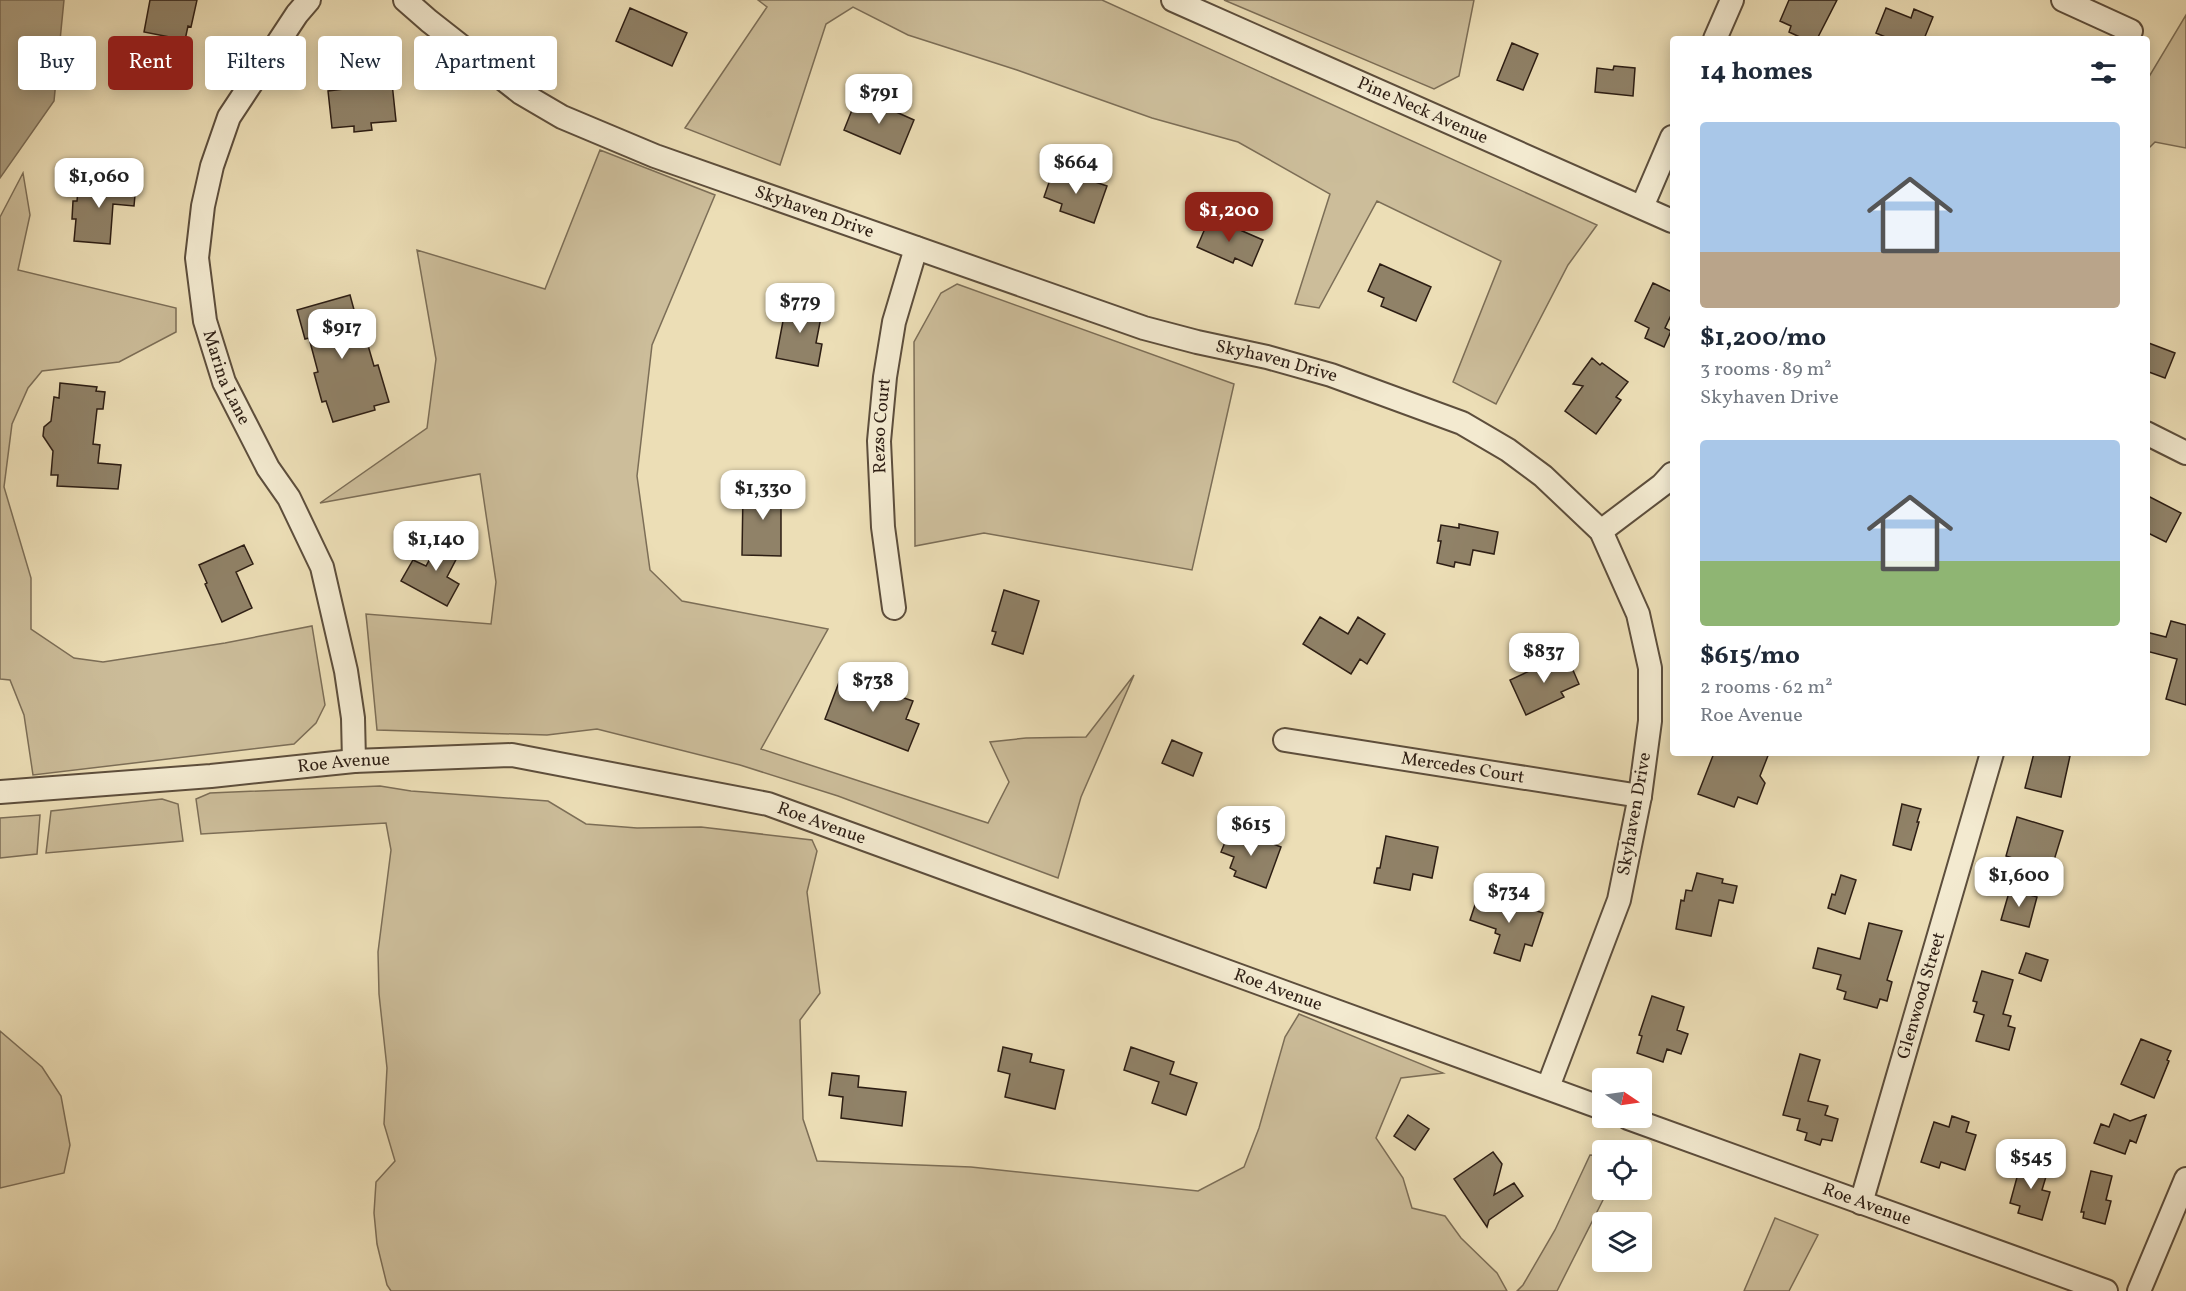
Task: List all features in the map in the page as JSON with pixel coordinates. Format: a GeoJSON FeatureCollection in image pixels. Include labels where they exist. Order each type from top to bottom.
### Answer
{"type":"FeatureCollection","features":[{"type":"Feature","properties":{"kind":"street","name":"Marina Lane"},"geometry":{"type":"LineString","coordinates":[[309,0],[297,14],[230,117],[212,166],[203,206],[197,258],[205,321],[224,382],[268,468],[288,498],[322,567],[346,671],[353,718],[354,761]]}},
{"type":"Feature","properties":{"kind":"street","name":"Skyhaven Drive"},"geometry":{"type":"LineString","coordinates":[[405,0],[520,93],[562,117],[655,156],[1144,328],[1267,357],[1331,375],[1462,423],[1508,450],[1542,476],[1601,531],[1638,614],[1650,668],[1650,722],[1640,796],[1618,900],[1548,1087]]}},
{"type":"Feature","properties":{"kind":"street","name":"Pine Neck Avenue"},"geometry":{"type":"LineString","coordinates":[[1173,0],[1670,220]]}},
{"type":"Feature","properties":{"kind":"street"},"geometry":{"type":"LineString","coordinates":[[1716,36],[1732,0]]}},
{"type":"Feature","properties":{"kind":"street"},"geometry":{"type":"LineString","coordinates":[[2063,0],[2131,31]]}},
{"type":"Feature","properties":{"kind":"street"},"geometry":{"type":"LineString","coordinates":[[1642,207],[1670,142]]}},
{"type":"Feature","properties":{"kind":"street","name":"Rezso Court"},"geometry":{"type":"LineString","coordinates":[[894,608],[883,527],[879,441],[885,377],[894,322],[916,248]]}},
{"type":"Feature","properties":{"kind":"street"},"geometry":{"type":"LineString","coordinates":[[2150,435],[2186,453]]}},
{"type":"Feature","properties":{"kind":"street"},"geometry":{"type":"LineString","coordinates":[[1601,531],[1662,485],[1670,476]]}},
{"type":"Feature","properties":{"kind":"street","name":"Mercedes Court"},"geometry":{"type":"LineString","coordinates":[[1284,740],[1640,796]]}},
{"type":"Feature","properties":{"kind":"street","name":"Roe Avenue"},"geometry":{"type":"LineString","coordinates":[[0,792],[211,776],[354,761],[512,755],[768,804],[1592,1104]]}},
{"type":"Feature","properties":{"kind":"street","name":"Glenwood Street"},"geometry":{"type":"LineString","coordinates":[[1861,1203],[1991,756]]}},
{"type":"Feature","properties":{"kind":"street","name":"Roe Avenue"},"geometry":{"type":"LineString","coordinates":[[1652,1127],[2106,1291]]}},
{"type":"Feature","properties":{"kind":"street"},"geometry":{"type":"LineString","coordinates":[[2139,1291],[2186,1179]]}},
{"type":"Feature","properties":{"kind":"shaded area"},"geometry":{"type":"Polygon","coordinates":[[[0,0],[64,0],[60,36],[18,36],[18,90],[55,90],[54,101],[0,178],[0,0]]]}},
{"type":"Feature","properties":{"kind":"shaded area"},"geometry":{"type":"Polygon","coordinates":[[[758,0],[1102,0],[1597,225],[1568,265],[1496,404],[1453,382],[1501,261],[1377,201],[1319,308],[1295,304],[1330,194],[1238,142],[1152,118],[1017,70],[908,35],[853,7],[826,24],[780,165],[685,128],[767,7],[758,0]]]}},
{"type":"Feature","properties":{"kind":"shaded area"},"geometry":{"type":"Polygon","coordinates":[[[1224,0],[1474,0],[1459,76],[1434,89],[1224,0]]]}},
{"type":"Feature","properties":{"kind":"shaded area"},"geometry":{"type":"Polygon","coordinates":[[[2186,15],[2186,148],[2155,142],[2150,147],[2150,75],[2186,15]]]}},
{"type":"Feature","properties":{"kind":"shaded area"},"geometry":{"type":"Polygon","coordinates":[[[600,150],[715,195],[652,345],[637,476],[650,570],[682,601],[828,629],[761,749],[988,823],[1009,782],[990,742],[1026,738],[1086,737],[1134,675],[1081,797],[1058,878],[838,796],[740,765],[597,729],[547,735],[377,730],[366,614],[491,624],[496,582],[480,474],[320,503],[427,428],[436,359],[417,250],[545,289],[600,150]]]}},
{"type":"Feature","properties":{"kind":"shaded area"},"geometry":{"type":"Polygon","coordinates":[[[23,173],[30,215],[18,270],[176,308],[176,332],[119,362],[42,371],[28,388],[12,424],[4,487],[31,578],[31,629],[74,658],[103,662],[225,643],[312,626],[325,705],[316,723],[294,744],[33,775],[24,715],[10,680],[0,679],[0,217],[23,173]]]}},
{"type":"Feature","properties":{"kind":"shaded area"},"geometry":{"type":"Polygon","coordinates":[[[957,284],[1234,384],[1192,570],[984,533],[915,546],[914,342],[941,293],[957,284]]]}},
{"type":"Feature","properties":{"kind":"shaded area"},"geometry":{"type":"Polygon","coordinates":[[[380,786],[411,791],[548,801],[586,824],[637,828],[701,827],[812,840],[817,851],[807,892],[820,993],[800,1020],[803,1119],[817,1161],[971,1167],[1198,1191],[1244,1167],[1259,1128],[1285,1037],[1299,1014],[1443,1073],[1401,1078],[1376,1138],[1403,1178],[1412,1208],[1445,1216],[1461,1238],[1497,1273],[1507,1291],[391,1291],[387,1285],[377,1244],[374,1213],[376,1182],[395,1161],[384,1124],[387,1068],[379,994],[378,952],[391,850],[386,823],[201,834],[196,799],[210,793],[380,786]]]}},
{"type":"Feature","properties":{"kind":"shaded area"},"geometry":{"type":"Polygon","coordinates":[[[162,799],[178,804],[183,841],[46,853],[51,811],[162,799]]]}},
{"type":"Feature","properties":{"kind":"shaded area"},"geometry":{"type":"Polygon","coordinates":[[[40,815],[37,854],[0,858],[0,818],[40,815]]]}},
{"type":"Feature","properties":{"kind":"shaded area"},"geometry":{"type":"Polygon","coordinates":[[[0,1031],[42,1067],[61,1096],[70,1145],[64,1173],[0,1188],[0,1031]]]}},
{"type":"Feature","properties":{"kind":"shaded area"},"geometry":{"type":"Polygon","coordinates":[[[1590,1155],[1592,1155],[1592,1200],[1603,1200],[1597,1212],[1592,1212],[1592,1222],[1557,1291],[1517,1291],[1523,1285],[1555,1230],[1590,1155]]]}},
{"type":"Feature","properties":{"kind":"shaded area"},"geometry":{"type":"Polygon","coordinates":[[[1775,1218],[1818,1235],[1789,1291],[1744,1291],[1775,1218]]]}},
{"type":"Feature","properties":{"kind":"building"},"geometry":{"type":"Polygon","coordinates":[[[150,0],[197,0],[191,27],[188,26],[186,36],[164,36],[144,32],[150,0]]]}},
{"type":"Feature","properties":{"kind":"building"},"geometry":{"type":"Polygon","coordinates":[[[1789,0],[1837,0],[1819,36],[1798,36],[1789,32],[1791,26],[1780,21],[1789,0]]]}},
{"type":"Feature","properties":{"kind":"building"},"geometry":{"type":"Polygon","coordinates":[[[630,8],[687,33],[672,66],[616,41],[630,8]]]}},
{"type":"Feature","properties":{"kind":"building"},"geometry":{"type":"Polygon","coordinates":[[[1886,8],[1911,18],[1914,9],[1933,17],[1925,36],[1883,36],[1876,33],[1886,8]]]}},
{"type":"Feature","properties":{"kind":"building"},"geometry":{"type":"Polygon","coordinates":[[[1512,43],[1538,54],[1523,90],[1497,80],[1512,43]]]}},
{"type":"Feature","properties":{"kind":"building"},"geometry":{"type":"Polygon","coordinates":[[[1614,66],[1635,68],[1633,96],[1595,92],[1597,68],[1613,70],[1614,66]]]}},
{"type":"Feature","properties":{"kind":"building"},"geometry":{"type":"Polygon","coordinates":[[[393,90],[396,121],[371,123],[372,130],[354,132],[354,126],[332,128],[328,91],[393,90]]]}},
{"type":"Feature","properties":{"kind":"building"},"geometry":{"type":"Polygon","coordinates":[[[858,95],[914,120],[900,154],[844,130],[858,95]]]}},
{"type":"Feature","properties":{"kind":"building"},"geometry":{"type":"Polygon","coordinates":[[[1054,168],[1107,186],[1094,223],[1060,211],[1062,204],[1044,197],[1054,168]]]}},
{"type":"Feature","properties":{"kind":"building"},"geometry":{"type":"Polygon","coordinates":[[[79,179],[136,184],[134,206],[113,204],[110,244],[74,241],[76,219],[72,219],[73,201],[77,201],[79,179]]]}},
{"type":"Feature","properties":{"kind":"building"},"geometry":{"type":"Polygon","coordinates":[[[1210,217],[1263,240],[1252,266],[1235,258],[1233,263],[1197,247],[1210,217]]]}},
{"type":"Feature","properties":{"kind":"building"},"geometry":{"type":"Polygon","coordinates":[[[1380,264],[1431,287],[1416,321],[1381,306],[1384,298],[1368,291],[1380,264]]]}},
{"type":"Feature","properties":{"kind":"building"},"geometry":{"type":"Polygon","coordinates":[[[1653,283],[1670,291],[1670,317],[1665,328],[1670,330],[1670,333],[1664,347],[1645,338],[1649,328],[1635,321],[1653,283]]]}},
{"type":"Feature","properties":{"kind":"building"},"geometry":{"type":"Polygon","coordinates":[[[350,295],[363,343],[367,342],[374,366],[378,365],[389,402],[374,406],[375,410],[333,422],[326,401],[322,402],[314,373],[318,372],[309,338],[305,339],[297,310],[350,295]]]}},
{"type":"Feature","properties":{"kind":"building"},"geometry":{"type":"Polygon","coordinates":[[[787,300],[823,307],[816,343],[822,344],[818,366],[776,358],[787,300]]]}},
{"type":"Feature","properties":{"kind":"building"},"geometry":{"type":"Polygon","coordinates":[[[2150,344],[2175,353],[2165,378],[2150,372],[2150,344]]]}},
{"type":"Feature","properties":{"kind":"building"},"geometry":{"type":"Polygon","coordinates":[[[1592,358],[1628,382],[1616,397],[1621,400],[1596,434],[1565,411],[1583,386],[1573,384],[1592,358]]]}},
{"type":"Feature","properties":{"kind":"building"},"geometry":{"type":"Polygon","coordinates":[[[60,383],[97,387],[96,391],[105,392],[103,409],[97,409],[93,444],[100,445],[98,463],[121,465],[118,489],[57,486],[58,475],[51,475],[53,451],[43,436],[44,427],[51,421],[54,397],[59,398],[60,383]]]}},
{"type":"Feature","properties":{"kind":"building"},"geometry":{"type":"Polygon","coordinates":[[[761,486],[786,486],[786,506],[781,506],[781,556],[742,555],[743,491],[761,491],[761,486]]]}},
{"type":"Feature","properties":{"kind":"building"},"geometry":{"type":"Polygon","coordinates":[[[2150,497],[2181,513],[2166,542],[2150,534],[2150,497]]]}},
{"type":"Feature","properties":{"kind":"building"},"geometry":{"type":"Polygon","coordinates":[[[1459,524],[1498,532],[1494,554],[1473,550],[1470,565],[1455,562],[1454,567],[1437,563],[1441,525],[1459,528],[1459,524]]]}},
{"type":"Feature","properties":{"kind":"building"},"geometry":{"type":"Polygon","coordinates":[[[443,535],[463,546],[447,577],[459,584],[447,606],[401,581],[413,560],[426,566],[443,535]]]}},
{"type":"Feature","properties":{"kind":"building"},"geometry":{"type":"Polygon","coordinates":[[[244,545],[253,564],[236,572],[252,608],[222,622],[199,565],[244,545]]]}},
{"type":"Feature","properties":{"kind":"building"},"geometry":{"type":"Polygon","coordinates":[[[1004,590],[1039,601],[1023,654],[992,644],[996,632],[992,631],[1004,590]]]}},
{"type":"Feature","properties":{"kind":"building"},"geometry":{"type":"Polygon","coordinates":[[[1320,617],[1348,634],[1358,617],[1385,634],[1367,664],[1360,659],[1351,674],[1303,644],[1320,617]]]}},
{"type":"Feature","properties":{"kind":"building"},"geometry":{"type":"Polygon","coordinates":[[[2171,621],[2186,625],[2186,705],[2166,699],[2177,659],[2150,652],[2150,633],[2166,637],[2171,621]]]}},
{"type":"Feature","properties":{"kind":"building"},"geometry":{"type":"Polygon","coordinates":[[[1566,654],[1579,684],[1561,692],[1564,697],[1526,715],[1510,680],[1566,654]]]}},
{"type":"Feature","properties":{"kind":"building"},"geometry":{"type":"Polygon","coordinates":[[[841,677],[913,701],[906,719],[919,724],[908,751],[825,719],[841,677]]]}},
{"type":"Feature","properties":{"kind":"building"},"geometry":{"type":"Polygon","coordinates":[[[1172,740],[1202,753],[1193,776],[1162,763],[1172,740]]]}},
{"type":"Feature","properties":{"kind":"building"},"geometry":{"type":"Polygon","coordinates":[[[1713,756],[1768,756],[1760,776],[1765,783],[1757,804],[1738,797],[1734,807],[1698,794],[1713,756]]]}},
{"type":"Feature","properties":{"kind":"building"},"geometry":{"type":"Polygon","coordinates":[[[2033,756],[2070,756],[2061,797],[2025,788],[2033,756]]]}},
{"type":"Feature","properties":{"kind":"building"},"geometry":{"type":"Polygon","coordinates":[[[1902,804],[1921,809],[1911,850],[1893,845],[1902,804]]]}},
{"type":"Feature","properties":{"kind":"building"},"geometry":{"type":"Polygon","coordinates":[[[2017,817],[2063,831],[2051,870],[2006,856],[2017,817]]]}},
{"type":"Feature","properties":{"kind":"building"},"geometry":{"type":"Polygon","coordinates":[[[1242,829],[1256,834],[1255,837],[1281,847],[1266,888],[1234,876],[1236,871],[1230,868],[1234,857],[1221,852],[1230,830],[1240,834],[1242,829]]]}},
{"type":"Feature","properties":{"kind":"building"},"geometry":{"type":"Polygon","coordinates":[[[1386,836],[1438,847],[1432,878],[1413,874],[1410,890],[1374,883],[1377,868],[1380,868],[1386,836]]]}},
{"type":"Feature","properties":{"kind":"building"},"geometry":{"type":"Polygon","coordinates":[[[1697,873],[1723,879],[1722,883],[1737,886],[1733,903],[1719,900],[1711,936],[1676,929],[1681,900],[1684,901],[1686,890],[1692,891],[1697,873]]]}},
{"type":"Feature","properties":{"kind":"building"},"geometry":{"type":"Polygon","coordinates":[[[1841,875],[1856,880],[1845,914],[1828,908],[1841,875]]]}},
{"type":"Feature","properties":{"kind":"building"},"geometry":{"type":"Polygon","coordinates":[[[2010,889],[2037,897],[2029,927],[2001,920],[2010,889]]]}},
{"type":"Feature","properties":{"kind":"building"},"geometry":{"type":"Polygon","coordinates":[[[1478,896],[1503,904],[1506,898],[1518,902],[1520,896],[1537,902],[1534,910],[1543,913],[1532,946],[1525,944],[1520,961],[1494,953],[1500,935],[1495,933],[1496,929],[1470,920],[1478,896]]]}},
{"type":"Feature","properties":{"kind":"building"},"geometry":{"type":"Polygon","coordinates":[[[1869,923],[1902,931],[1887,980],[1892,982],[1887,1001],[1880,999],[1877,1008],[1844,999],[1846,992],[1837,989],[1841,975],[1813,968],[1818,948],[1860,959],[1869,923]]]}},
{"type":"Feature","properties":{"kind":"building"},"geometry":{"type":"Polygon","coordinates":[[[2026,953],[2048,960],[2041,981],[2019,973],[2026,953]]]}},
{"type":"Feature","properties":{"kind":"building"},"geometry":{"type":"Polygon","coordinates":[[[1982,971],[2013,980],[2003,1014],[2011,1016],[2008,1026],[2015,1028],[2009,1050],[1976,1041],[1984,1015],[1974,1012],[1977,1002],[1973,1001],[1982,971]]]}},
{"type":"Feature","properties":{"kind":"building"},"geometry":{"type":"Polygon","coordinates":[[[1652,996],[1684,1007],[1677,1030],[1688,1034],[1681,1054],[1667,1049],[1663,1062],[1637,1053],[1642,1036],[1639,1035],[1652,996]]]}},
{"type":"Feature","properties":{"kind":"building"},"geometry":{"type":"Polygon","coordinates":[[[2141,1039],[2171,1051],[2154,1098],[2121,1084],[2141,1039]]]}},
{"type":"Feature","properties":{"kind":"building"},"geometry":{"type":"Polygon","coordinates":[[[1003,1047],[1032,1054],[1030,1062],[1064,1070],[1055,1109],[1005,1097],[1010,1074],[998,1071],[1003,1047]]]}},
{"type":"Feature","properties":{"kind":"building"},"geometry":{"type":"Polygon","coordinates":[[[1131,1047],[1174,1062],[1170,1074],[1197,1083],[1186,1115],[1152,1103],[1159,1082],[1124,1070],[1131,1047]]]}},
{"type":"Feature","properties":{"kind":"building"},"geometry":{"type":"Polygon","coordinates":[[[1800,1054],[1820,1060],[1808,1101],[1828,1106],[1825,1115],[1838,1119],[1832,1141],[1822,1139],[1820,1145],[1805,1140],[1807,1133],[1797,1130],[1800,1119],[1783,1115],[1800,1054]]]}},
{"type":"Feature","properties":{"kind":"building"},"geometry":{"type":"Polygon","coordinates":[[[832,1073],[859,1076],[858,1087],[906,1092],[902,1126],[841,1118],[843,1097],[829,1095],[832,1073]]]}},
{"type":"Feature","properties":{"kind":"building"},"geometry":{"type":"Polygon","coordinates":[[[2114,1114],[2130,1121],[2146,1115],[2136,1143],[2130,1140],[2125,1154],[2094,1143],[2101,1124],[2109,1127],[2114,1114]]]}},
{"type":"Feature","properties":{"kind":"building"},"geometry":{"type":"Polygon","coordinates":[[[1408,1115],[1429,1129],[1415,1150],[1394,1136],[1408,1115]]]}},
{"type":"Feature","properties":{"kind":"building"},"geometry":{"type":"Polygon","coordinates":[[[1952,1116],[1969,1122],[1966,1132],[1976,1135],[1965,1170],[1941,1162],[1939,1168],[1921,1162],[1934,1122],[1949,1127],[1952,1116]]]}},
{"type":"Feature","properties":{"kind":"building"},"geometry":{"type":"Polygon","coordinates":[[[1493,1152],[1502,1164],[1494,1195],[1514,1183],[1523,1196],[1489,1220],[1487,1227],[1454,1179],[1493,1152]]]}},
{"type":"Feature","properties":{"kind":"building"},"geometry":{"type":"Polygon","coordinates":[[[2022,1159],[2043,1165],[2048,1170],[2042,1190],[2050,1192],[2042,1220],[2018,1213],[2020,1206],[2010,1203],[2022,1159]]]}},
{"type":"Feature","properties":{"kind":"building"},"geometry":{"type":"Polygon","coordinates":[[[2091,1171],[2112,1176],[2106,1200],[2111,1201],[2105,1224],[2083,1218],[2084,1212],[2081,1212],[2091,1171]]]}}]}
